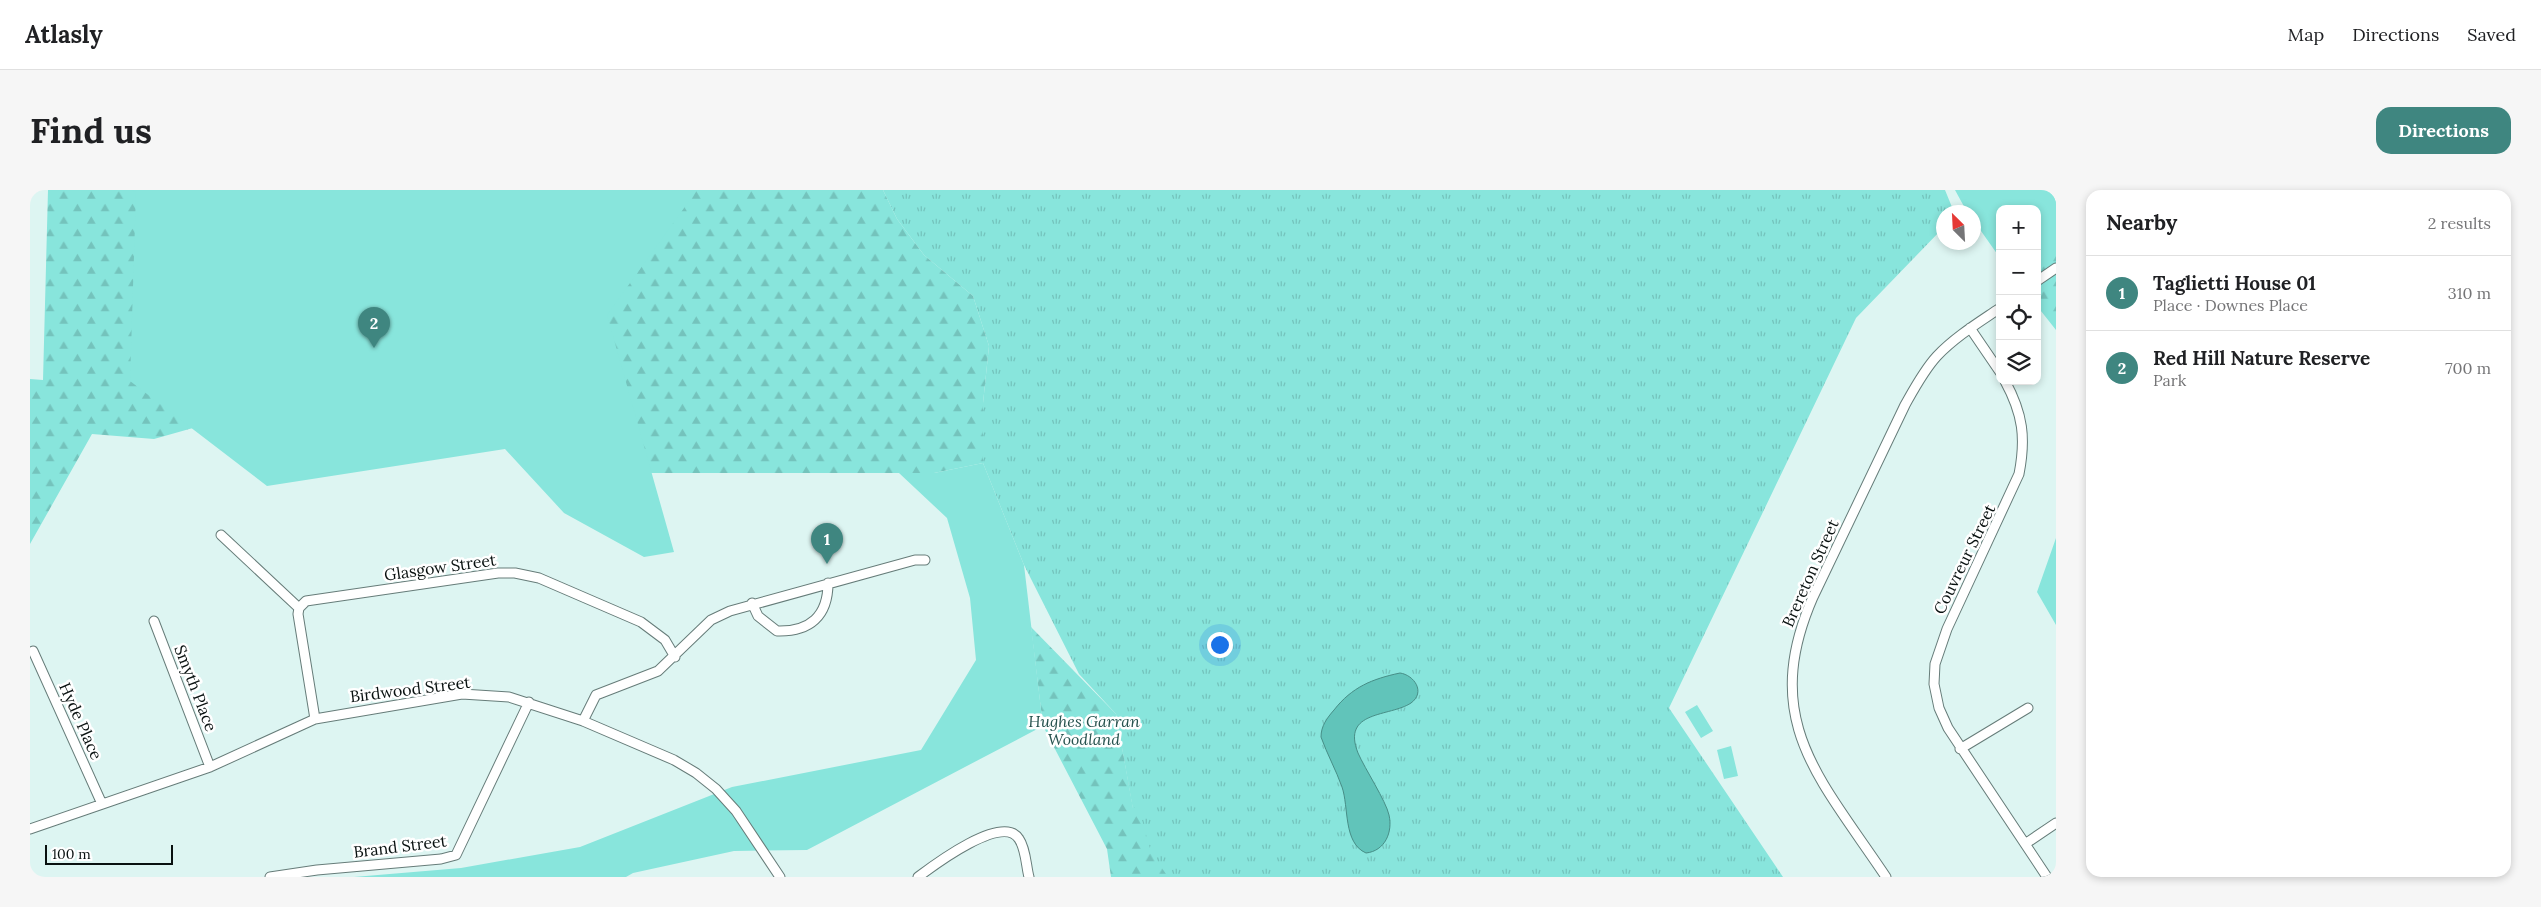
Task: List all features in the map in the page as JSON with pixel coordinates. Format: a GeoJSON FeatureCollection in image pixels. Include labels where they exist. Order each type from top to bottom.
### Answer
{"type":"FeatureCollection","features":[{"type":"Feature","properties":{"kind":"street"},"geometry":{"type":"LineString","coordinates":[[2041,278],[2056,268]]}},
{"type":"Feature","properties":{"kind":"street","name":"Brereton Street"},"geometry":{"type":"LineString","coordinates":[[1886,877],[1812,766],[1796,729],[1792,694],[1793,656],[1801,626],[1810,604],[1905,405],[1936,356],[1970,328],[1996,311]]}},
{"type":"Feature","properties":{"kind":"street"},"geometry":{"type":"LineString","coordinates":[[1970,328],[1996,366]]}},
{"type":"Feature","properties":{"kind":"street","name":"Couvreur Street"},"geometry":{"type":"LineString","coordinates":[[2007,385],[2017,403],[2023,429],[2023,454],[2019,474],[1947,629],[1936,664],[1934,684],[1939,708],[1960,749],[2047,877]]}},
{"type":"Feature","properties":{"kind":"street"},"geometry":{"type":"LineString","coordinates":[[221,535],[299,608],[298,614],[315,719]]}},
{"type":"Feature","properties":{"kind":"street"},"geometry":{"type":"LineString","coordinates":[[583,721],[596,694],[658,671],[675,657],[711,620],[752,603],[915,560],[925,560]]}},
{"type":"Feature","properties":{"kind":"street","name":"Glasgow Street"},"geometry":{"type":"LineString","coordinates":[[299,608],[306,602],[515,572],[539,578],[641,622],[665,640],[675,657]]}},
{"type":"Feature","properties":{"kind":"street"},"geometry":{"type":"LineString","coordinates":[[752,603],[758,616],[777,631],[804,629],[815,621],[823,607],[828,596],[828,582]]}},
{"type":"Feature","properties":{"kind":"street","name":"Smyth Place"},"geometry":{"type":"LineString","coordinates":[[154,620],[210,767]]}},
{"type":"Feature","properties":{"kind":"street","name":"Hyde Place"},"geometry":{"type":"LineString","coordinates":[[33,651],[102,804]]}},
{"type":"Feature","properties":{"kind":"street","name":"Birdwood Street"},"geometry":{"type":"LineString","coordinates":[[30,829],[210,767],[315,719],[462,694],[509,697],[583,721],[674,760],[696,773],[716,789],[747,825],[780,877]]}},
{"type":"Feature","properties":{"kind":"street","name":"Brand Street"},"geometry":{"type":"LineString","coordinates":[[270,877],[317,870],[441,859],[456,855],[529,702]]}},
{"type":"Feature","properties":{"kind":"street"},"geometry":{"type":"LineString","coordinates":[[1960,749],[2028,708]]}},
{"type":"Feature","properties":{"kind":"street"},"geometry":{"type":"LineString","coordinates":[[2025,844],[2056,824]]}},
{"type":"Feature","properties":{"kind":"street"},"geometry":{"type":"LineString","coordinates":[[918,877],[944,858],[998,832],[1011,832],[1019,839],[1029,877]]}},
{"type":"Feature","properties":{"kind":"green space"},"geometry":{"type":"Polygon","coordinates":[[[48,190],[883,190],[897,219],[924,255],[973,296],[989,346],[983,403],[983,463],[934,473],[649,473],[592,461],[253,411],[154,439],[92,434],[30,544],[30,379],[43,380],[48,190]]]}},
{"type":"Feature","properties":{"kind":"green space"},"geometry":{"type":"Polygon","coordinates":[[[131,190],[697,190],[607,315],[674,552],[644,557],[564,513],[505,449],[267,486],[130,381],[136,192],[131,190]]]}},
{"type":"Feature","properties":{"kind":"green space"},"geometry":{"type":"Polygon","coordinates":[[[883,190],[1945,190],[1951,205],[1936,205],[1936,235],[1856,318],[1669,708],[1783,877],[1145,877],[1116,714],[1079,674],[1024,565],[983,463],[983,403],[989,346],[973,296],[924,255],[897,219],[883,190]]]}},
{"type":"Feature","properties":{"kind":"green space"},"geometry":{"type":"Polygon","coordinates":[[[1955,190],[2056,190],[2056,248],[2041,260],[2041,205],[1996,205],[1996,252],[1981,231],[1981,205],[1963,205],[1955,190]]]}},
{"type":"Feature","properties":{"kind":"green space"},"geometry":{"type":"Polygon","coordinates":[[[2056,190],[2056,330],[2041,311],[2041,205],[2017,205],[2056,190]]]}},
{"type":"Feature","properties":{"kind":"green space"},"geometry":{"type":"Polygon","coordinates":[[[983,463],[1024,565],[1043,726],[807,850],[734,851],[633,873],[626,877],[354,877],[461,868],[580,847],[732,787],[921,750],[976,660],[970,598],[947,518],[899,473],[934,473],[983,463]]]}},
{"type":"Feature","properties":{"kind":"green space"},"geometry":{"type":"Polygon","coordinates":[[[2056,538],[2056,625],[2037,592],[2056,538]]]}},
{"type":"Feature","properties":{"kind":"green space","name":"Hughes Garran Woodland"},"geometry":{"type":"Polygon","coordinates":[[[1031,627],[1116,714],[1133,808],[1138,806],[1151,852],[1168,877],[1111,877],[1107,849],[1043,726],[1031,627]]]}},
{"type":"Feature","properties":{"kind":"green space"},"geometry":{"type":"Polygon","coordinates":[[[1697,705],[1713,731],[1701,738],[1685,712],[1697,705]]]}},
{"type":"Feature","properties":{"kind":"green space"},"geometry":{"type":"Polygon","coordinates":[[[1731,746],[1738,776],[1724,779],[1717,750],[1731,746]]]}},
{"type":"Feature","properties":{"kind":"shaded area"},"geometry":{"type":"Polygon","coordinates":[[[1400,673],[1414,680],[1418,689],[1415,699],[1402,707],[1370,717],[1356,729],[1355,739],[1358,753],[1384,802],[1390,821],[1390,828],[1383,845],[1366,853],[1359,848],[1350,833],[1342,787],[1323,743],[1321,733],[1329,716],[1348,695],[1372,681],[1400,673]]]}},
{"type":"Feature","properties":{"kind":"place","name":"Red Hill Nature Reserve"},"geometry":{"type":"Point","coordinates":[374,348]}},
{"type":"Feature","properties":{"kind":"place","name":"Taglietti House 01"},"geometry":{"type":"Point","coordinates":[827,564]}}]}
